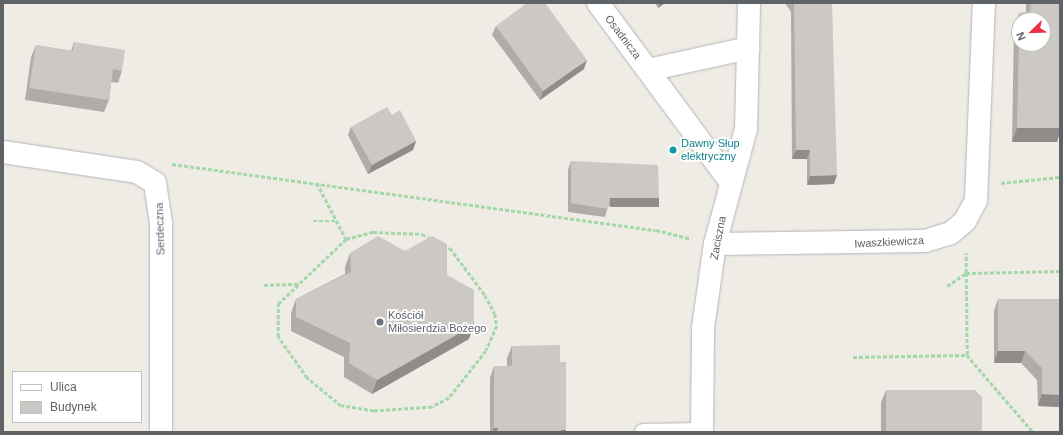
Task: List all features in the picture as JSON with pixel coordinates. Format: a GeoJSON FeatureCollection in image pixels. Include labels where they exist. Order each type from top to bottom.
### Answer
{"type":"FeatureCollection","features":[{"type":"Feature","properties":{"kind":"street","name":"Osadnicza"},"geometry":{"type":"LineString","coordinates":[[598,3],[648,70]]}},
{"type":"Feature","properties":{"kind":"street","name":"Zaciszna"},"geometry":{"type":"LineString","coordinates":[[702,432],[702,328],[705,242],[730,183],[746,129],[749,3]]}},
{"type":"Feature","properties":{"kind":"street","name":"Iwaszkiewicza"},"geometry":{"type":"LineString","coordinates":[[705,242],[925,241],[951,233],[965,221],[976,200],[978,106],[984,3]]}},
{"type":"Feature","properties":{"kind":"street"},"geometry":{"type":"LineString","coordinates":[[730,183],[648,70],[749,48]]}},
{"type":"Feature","properties":{"kind":"street","name":"Serdeczna"},"geometry":{"type":"LineString","coordinates":[[3,152],[137,172],[155,184],[161,223],[161,432]]}},
{"type":"Feature","properties":{"kind":"lane"},"geometry":{"type":"LineString","coordinates":[[643,432],[702,432]]}},
{"type":"Feature","properties":{"kind":"path"},"geometry":{"type":"LineString","coordinates":[[172,164],[656,230],[705,242]]}},
{"type":"Feature","properties":{"kind":"path"},"geometry":{"type":"LineString","coordinates":[[977,184],[1060,177]]}},
{"type":"Feature","properties":{"kind":"path"},"geometry":{"type":"LineString","coordinates":[[317,183],[346,238]]}},
{"type":"Feature","properties":{"kind":"path"},"geometry":{"type":"LineString","coordinates":[[313,221],[337,220]]}},
{"type":"Feature","properties":{"kind":"path"},"geometry":{"type":"LineString","coordinates":[[373,232],[430,237],[450,248],[486,295],[497,326],[472,372],[449,398],[432,408],[374,411],[350,409],[330,400],[307,378],[278,337],[278,304],[301,284],[346,238],[373,232]]}},
{"type":"Feature","properties":{"kind":"path"},"geometry":{"type":"LineString","coordinates":[[947,286],[966,273],[1060,271]]}},
{"type":"Feature","properties":{"kind":"path"},"geometry":{"type":"LineString","coordinates":[[966,273],[968,355],[1033,432]]}},
{"type":"Feature","properties":{"kind":"path"},"geometry":{"type":"LineString","coordinates":[[264,285],[301,284]]}},
{"type":"Feature","properties":{"kind":"path"},"geometry":{"type":"LineString","coordinates":[[853,357],[968,355]]}},
{"type":"Feature","properties":{"kind":"building"},"geometry":{"type":"Polygon","coordinates":[[[527,3],[545,3],[587,60],[543,91],[496,26],[527,3]]]}},
{"type":"Feature","properties":{"kind":"building"},"geometry":{"type":"Polygon","coordinates":[[[794,3],[832,3],[837,175],[810,176],[810,150],[796,150],[794,3]]]}},
{"type":"Feature","properties":{"kind":"building"},"geometry":{"type":"Polygon","coordinates":[[[1031,3],[1060,3],[1060,128],[1017,128],[1019,52],[1051,52],[1051,12],[1030,12],[1031,3]]]}},
{"type":"Feature","properties":{"kind":"building"},"geometry":{"type":"Polygon","coordinates":[[[74,42],[125,50],[122,71],[113,69],[109,100],[29,88],[36,45],[73,51],[74,42]]]}},
{"type":"Feature","properties":{"kind":"building"},"geometry":{"type":"Polygon","coordinates":[[[387,107],[392,115],[400,110],[416,141],[372,165],[351,127],[387,107]]]}},
{"type":"Feature","properties":{"kind":"building"},"geometry":{"type":"Polygon","coordinates":[[[571,161],[658,165],[659,198],[610,198],[608,209],[571,203],[571,161]]]}},
{"type":"Feature","properties":{"kind":"building","name":"Kościół Miłosierdzia Bożego"},"geometry":{"type":"Polygon","coordinates":[[[378,236],[405,251],[432,236],[447,244],[447,275],[474,290],[474,325],[377,380],[349,363],[350,343],[296,317],[296,299],[351,272],[350,253],[378,236]]]}},
{"type":"Feature","properties":{"kind":"building"},"geometry":{"type":"Polygon","coordinates":[[[998,299],[1060,299],[1060,395],[1042,394],[1042,368],[1025,351],[998,351],[998,299]]]}},
{"type":"Feature","properties":{"kind":"building"},"geometry":{"type":"Polygon","coordinates":[[[560,345],[560,362],[566,362],[566,430],[561,430],[561,432],[498,432],[498,428],[494,428],[494,366],[512,366],[512,346],[560,345]]]}},
{"type":"Feature","properties":{"kind":"building"},"geometry":{"type":"Polygon","coordinates":[[[886,390],[975,390],[982,397],[982,432],[886,432],[886,390]]]}},
{"type":"Feature","properties":{"kind":"place","name":"Dawny Słup elektryczny"},"geometry":{"type":"Point","coordinates":[673,150]}},
{"type":"Feature","properties":{"kind":"place","name":"Kościół Miłosierdzia Bożego"},"geometry":{"type":"Point","coordinates":[380,322]}}]}
